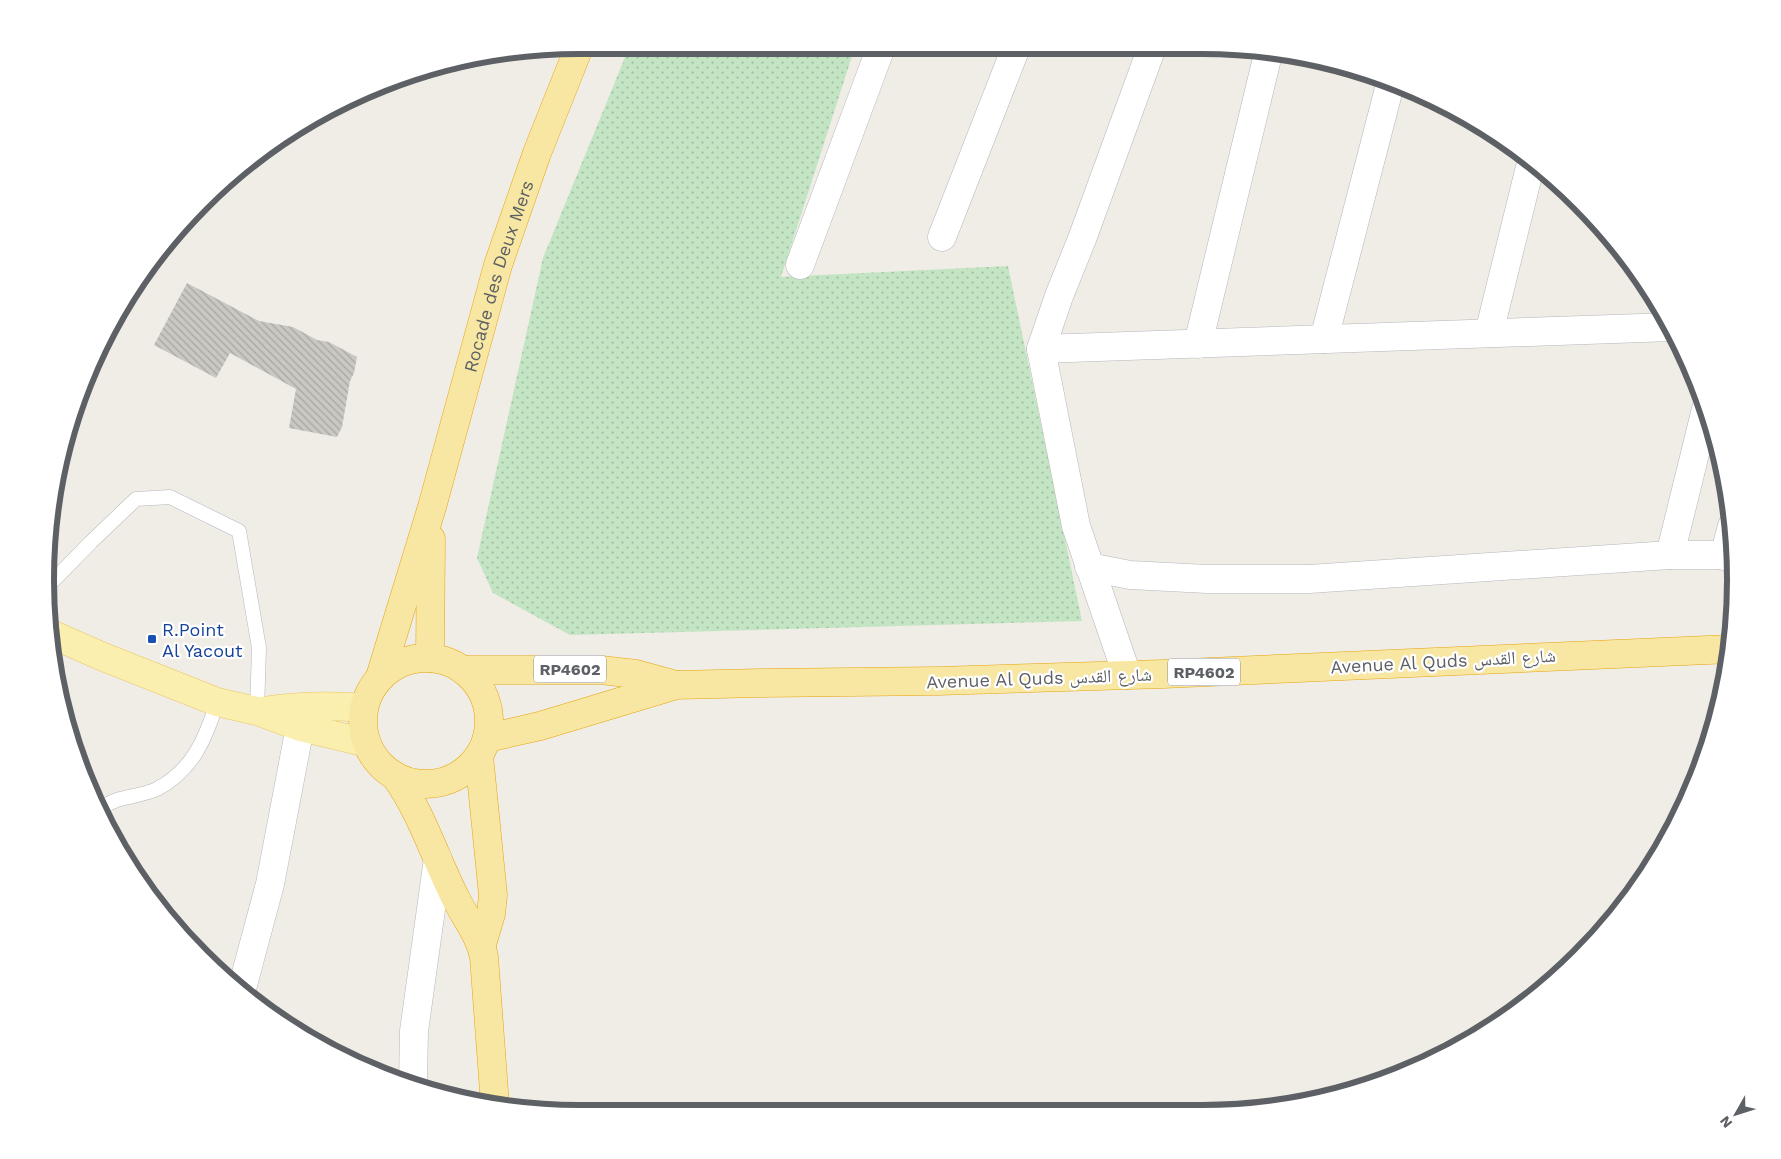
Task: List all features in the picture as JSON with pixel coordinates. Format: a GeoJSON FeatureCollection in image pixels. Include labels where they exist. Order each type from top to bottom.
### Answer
{"type":"FeatureCollection","features":[{"type":"Feature","properties":{"kind":"highway","name":"Rocade des Deux Mers"},"geometry":{"type":"LineString","coordinates":[[380,677],[432,507],[498,265],[538,153],[576,54]]}},
{"type":"Feature","properties":{"kind":"highway","name":"Rocade des Deux Mers"},"geometry":{"type":"LineString","coordinates":[[430,658],[432,507]]}},
{"type":"Feature","properties":{"kind":"highway","name":"Avenue Al Quds شارع القدس"},"geometry":{"type":"LineString","coordinates":[[483,747],[540,726],[676,685],[761,682],[938,681],[1127,675],[1723,649]]}},
{"type":"Feature","properties":{"kind":"highway","name":"RP4602"},"geometry":{"type":"LineString","coordinates":[[430,658],[453,664],[463,670],[477,685],[489,713],[483,747],[462,773],[440,783],[417,784],[395,776],[378,762],[367,744],[363,726],[364,708],[370,692],[380,677],[395,666],[412,659],[430,658]]}},
{"type":"Feature","properties":{"kind":"highway","name":"Avenue Al Quds شارع القدس"},"geometry":{"type":"LineString","coordinates":[[463,670],[601,670],[636,674],[676,685]]}},
{"type":"Feature","properties":{"kind":"highway"},"geometry":{"type":"LineString","coordinates":[[483,747],[493,895],[491,914],[482,944],[494,1098]]}},
{"type":"Feature","properties":{"kind":"highway"},"geometry":{"type":"LineString","coordinates":[[395,776],[419,816],[456,900],[482,944]]}},
{"type":"Feature","properties":{"kind":"main road"},"geometry":{"type":"LineString","coordinates":[[57,637],[218,702],[367,744]]}},
{"type":"Feature","properties":{"kind":"main road"},"geometry":{"type":"LineString","coordinates":[[256,712],[292,706],[327,705],[364,708]]}},
{"type":"Feature","properties":{"kind":"street"},"geometry":{"type":"LineString","coordinates":[[800,265],[879,54]]}},
{"type":"Feature","properties":{"kind":"street"},"geometry":{"type":"LineString","coordinates":[[942,237],[1013,54]]}},
{"type":"Feature","properties":{"kind":"street"},"geometry":{"type":"LineString","coordinates":[[1127,675],[1076,526],[1040,349],[1150,54]]}},
{"type":"Feature","properties":{"kind":"street"},"geometry":{"type":"LineString","coordinates":[[1198,344],[1267,58]]}},
{"type":"Feature","properties":{"kind":"street"},"geometry":{"type":"LineString","coordinates":[[1324,339],[1389,89]]}},
{"type":"Feature","properties":{"kind":"street"},"geometry":{"type":"LineString","coordinates":[[1488,333],[1530,169]]}},
{"type":"Feature","properties":{"kind":"street"},"geometry":{"type":"LineString","coordinates":[[1040,349],[1662,327]]}},
{"type":"Feature","properties":{"kind":"street"},"geometry":{"type":"LineString","coordinates":[[1670,555],[1703,423]]}},
{"type":"Feature","properties":{"kind":"street"},"geometry":{"type":"LineString","coordinates":[[1089,568],[1130,575],[1207,579],[1309,579],[1670,555],[1726,556]]}},
{"type":"Feature","properties":{"kind":"street"},"geometry":{"type":"LineString","coordinates":[[243,984],[270,884],[300,726]]}},
{"type":"Feature","properties":{"kind":"street"},"geometry":{"type":"LineString","coordinates":[[413,1078],[414,1031],[438,859]]}},
{"type":"Feature","properties":{"kind":"lane"},"geometry":{"type":"LineString","coordinates":[[54,581],[136,499],[170,497],[239,531],[258,648],[256,712]]}},
{"type":"Feature","properties":{"kind":"lane"},"geometry":{"type":"LineString","coordinates":[[105,805],[156,790],[176,777],[192,760],[208,734],[218,702]]}},
{"type":"Feature","properties":{"kind":"green space"},"geometry":{"type":"Polygon","coordinates":[[[626,54],[853,54],[781,277],[1008,266],[1082,621],[570,635],[493,593],[477,558],[543,258],[626,54]]]}},
{"type":"Feature","properties":{"kind":"building"},"geometry":{"type":"Polygon","coordinates":[[[187,283],[259,321],[293,327],[317,340],[329,342],[357,357],[354,373],[350,381],[342,427],[337,437],[289,428],[296,389],[230,353],[216,378],[154,345],[187,283]]]}},
{"type":"Feature","properties":{"kind":"place","name":"R.Point Al Yacout"},"geometry":{"type":"Point","coordinates":[152,639]}}]}
